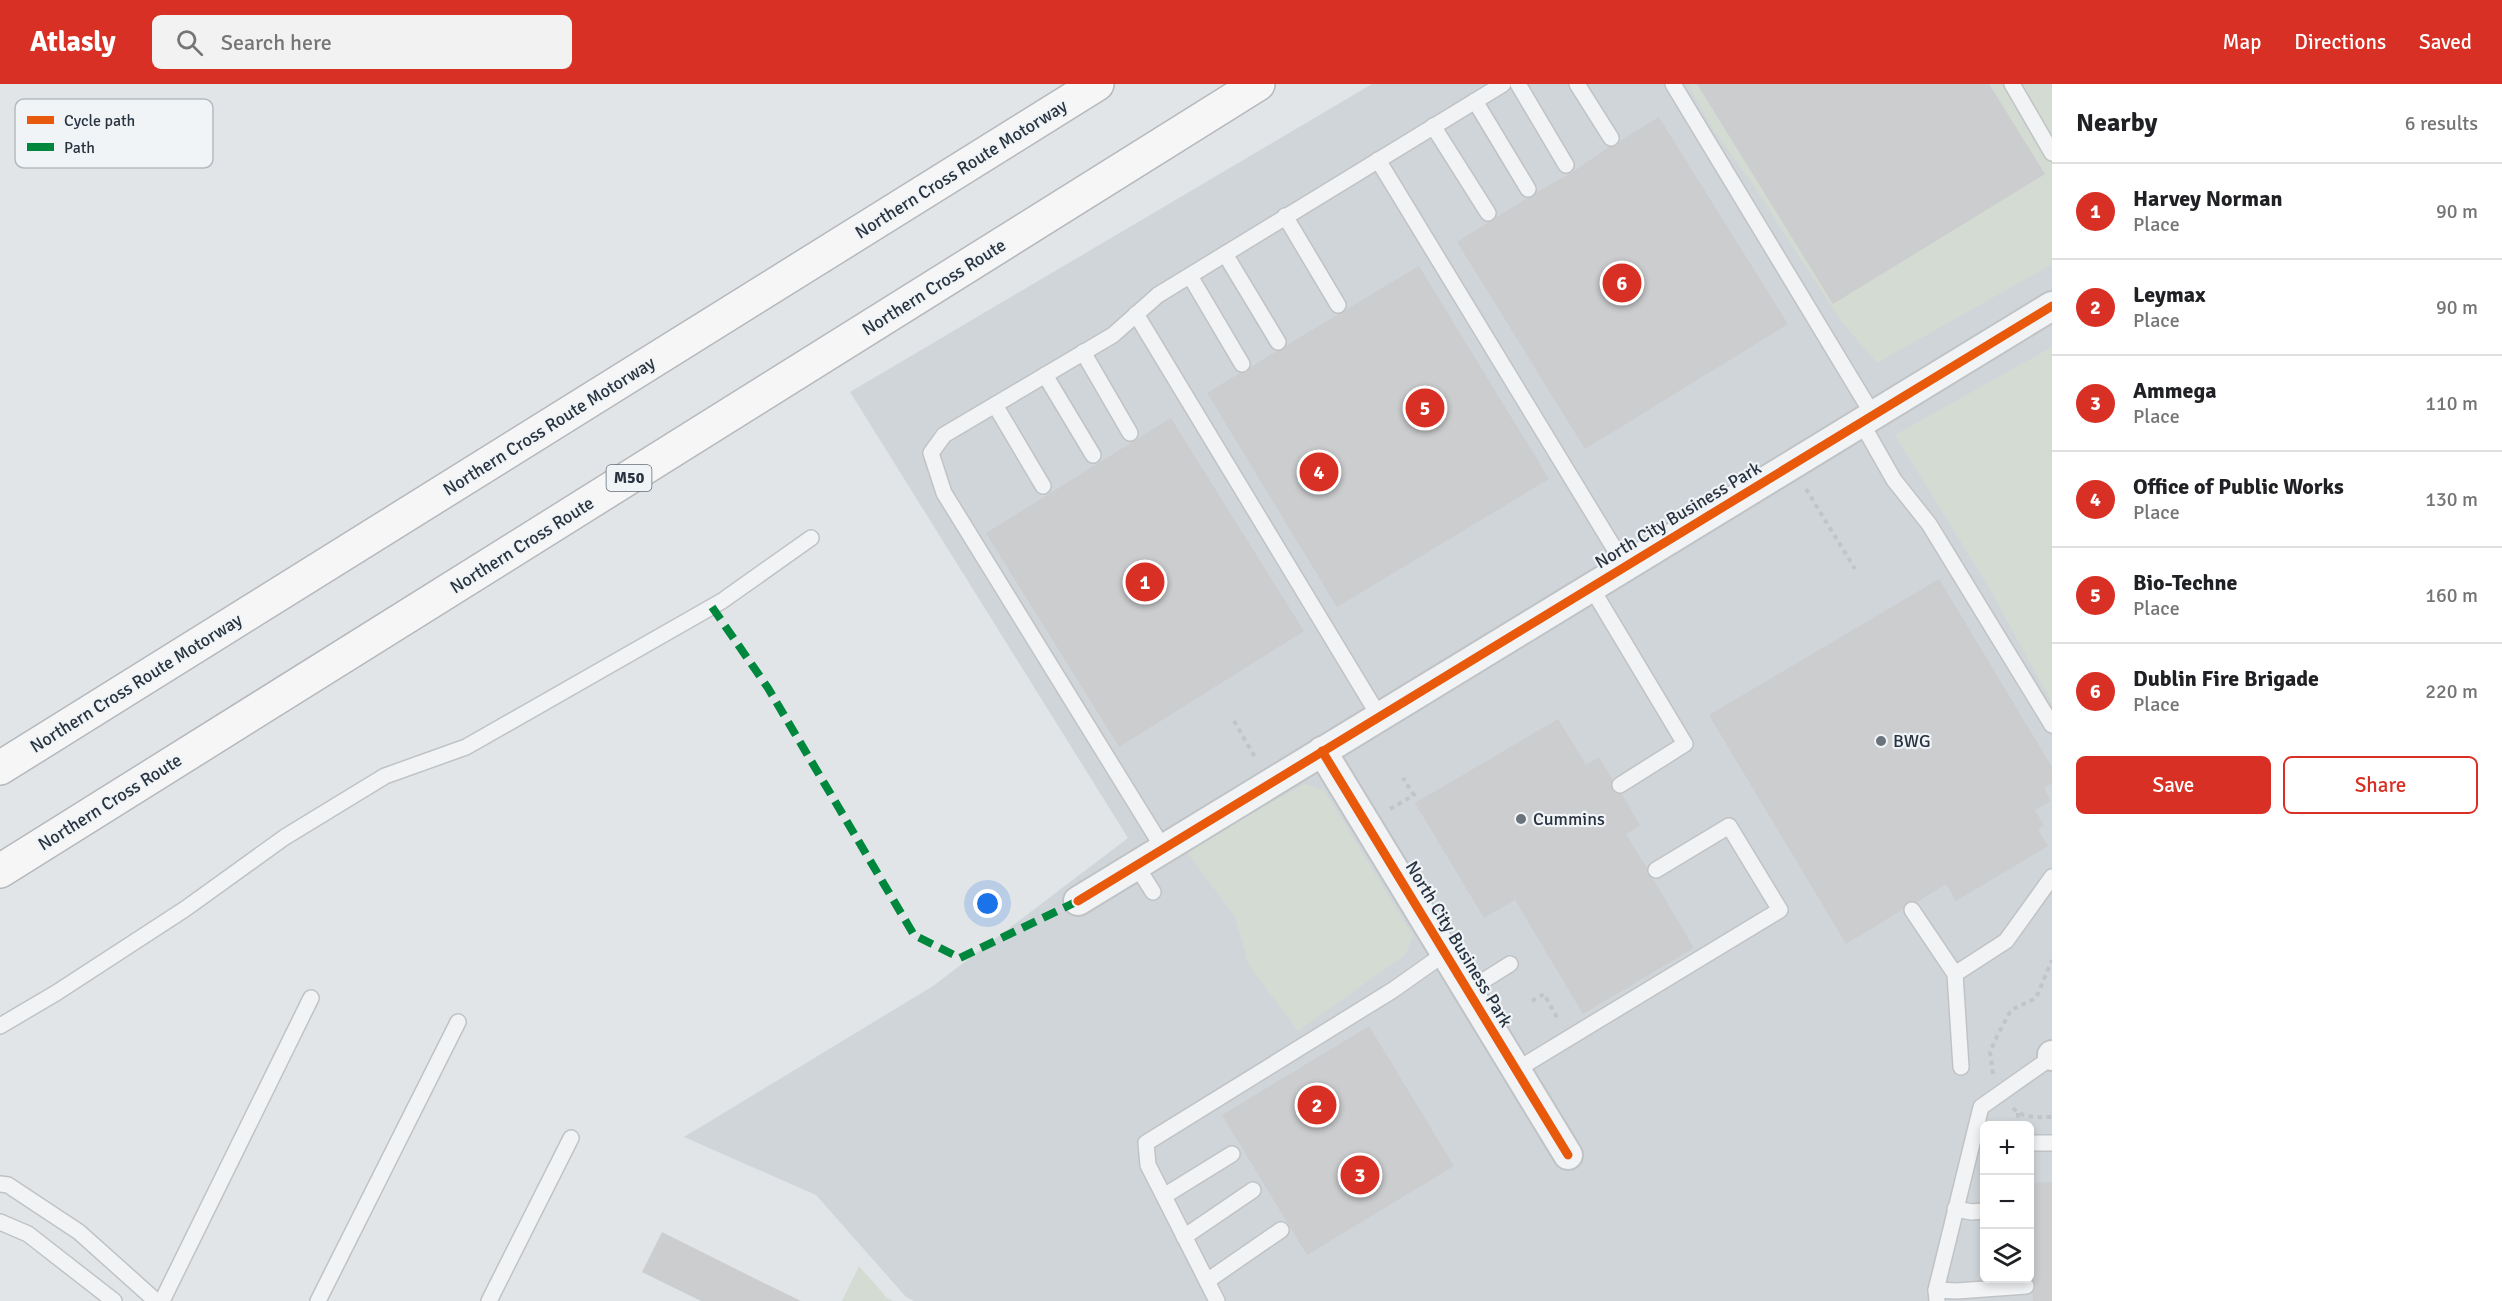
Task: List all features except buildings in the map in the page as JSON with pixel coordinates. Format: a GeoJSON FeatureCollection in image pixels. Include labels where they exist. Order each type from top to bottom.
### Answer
{"type":"FeatureCollection","features":[{"type":"Feature","properties":{"kind":"highway","name":"Northern Cross Route Motorway"},"geometry":{"type":"LineString","coordinates":[[0,768],[1097,84]]}},
{"type":"Feature","properties":{"kind":"highway","name":"Northern Cross Route"},"geometry":{"type":"LineString","coordinates":[[0,871],[1258,84]]}},
{"type":"Feature","properties":{"kind":"street","name":"North City Business Park"},"geometry":{"type":"LineString","coordinates":[[1078,902],[2052,306]]}},
{"type":"Feature","properties":{"kind":"street","name":"North City Business Park"},"geometry":{"type":"LineString","coordinates":[[1322,751],[1568,1155]]}},
{"type":"Feature","properties":{"kind":"lane"},"geometry":{"type":"LineString","coordinates":[[1164,848],[944,493],[931,453],[944,435],[1113,335],[1158,296],[1503,84]]}},
{"type":"Feature","properties":{"kind":"lane"},"geometry":{"type":"LineString","coordinates":[[1518,84],[1566,165]]}},
{"type":"Feature","properties":{"kind":"lane"},"geometry":{"type":"LineString","coordinates":[[1577,84],[1611,138]]}},
{"type":"Feature","properties":{"kind":"lane"},"geometry":{"type":"LineString","coordinates":[[1673,84],[1867,418],[1894,480],[1929,524],[2052,725]]}},
{"type":"Feature","properties":{"kind":"lane"},"geometry":{"type":"LineString","coordinates":[[2012,84],[2052,153]]}},
{"type":"Feature","properties":{"kind":"lane"},"geometry":{"type":"LineString","coordinates":[[1475,101],[1528,189]]}},
{"type":"Feature","properties":{"kind":"lane"},"geometry":{"type":"LineString","coordinates":[[1433,126],[1488,213]]}},
{"type":"Feature","properties":{"kind":"lane"},"geometry":{"type":"LineString","coordinates":[[1378,160],[1625,566]]}},
{"type":"Feature","properties":{"kind":"lane"},"geometry":{"type":"LineString","coordinates":[[1286,216],[1338,305]]}},
{"type":"Feature","properties":{"kind":"lane"},"geometry":{"type":"LineString","coordinates":[[1225,254],[1278,342]]}},
{"type":"Feature","properties":{"kind":"lane"},"geometry":{"type":"LineString","coordinates":[[1190,276],[1242,364]]}},
{"type":"Feature","properties":{"kind":"lane"},"geometry":{"type":"LineString","coordinates":[[1136,314],[1379,716]]}},
{"type":"Feature","properties":{"kind":"lane"},"geometry":{"type":"LineString","coordinates":[[1083,352],[1130,433]]}},
{"type":"Feature","properties":{"kind":"lane"},"geometry":{"type":"LineString","coordinates":[[1045,375],[1093,455]]}},
{"type":"Feature","properties":{"kind":"lane"},"geometry":{"type":"LineString","coordinates":[[995,405],[1043,486]]}},
{"type":"Feature","properties":{"kind":"lane"},"geometry":{"type":"LineString","coordinates":[[0,1026],[56,993],[185,909],[285,837],[385,776],[466,747],[723,601],[811,538]]}},
{"type":"Feature","properties":{"kind":"lane"},"geometry":{"type":"LineString","coordinates":[[1591,587],[1685,744],[1620,784]]}},
{"type":"Feature","properties":{"kind":"lane"},"geometry":{"type":"LineString","coordinates":[[1516,1070],[1780,910],[1729,826],[1656,870]]}},
{"type":"Feature","properties":{"kind":"lane"},"geometry":{"type":"LineString","coordinates":[[1136,865],[1153,892]]}},
{"type":"Feature","properties":{"kind":"lane"},"geometry":{"type":"LineString","coordinates":[[1954,974],[2006,941],[2050,884]]}},
{"type":"Feature","properties":{"kind":"lane"},"geometry":{"type":"LineString","coordinates":[[1912,910],[1954,974],[1961,1067]]}},
{"type":"Feature","properties":{"kind":"lane"},"geometry":{"type":"LineString","coordinates":[[1217,1301],[1148,1165],[1146,1143],[1393,990],[1444,954]]}},
{"type":"Feature","properties":{"kind":"lane"},"geometry":{"type":"LineString","coordinates":[[1467,991],[1510,964]]}},
{"type":"Feature","properties":{"kind":"lane"},"geometry":{"type":"LineString","coordinates":[[162,1301],[311,998]]}},
{"type":"Feature","properties":{"kind":"lane"},"geometry":{"type":"LineString","coordinates":[[318,1301],[458,1023]]}},
{"type":"Feature","properties":{"kind":"lane"},"geometry":{"type":"LineString","coordinates":[[2025,1286],[1957,1291],[1937,1295],[1955,1209],[1978,1144],[1981,1107],[2052,1056]]}},
{"type":"Feature","properties":{"kind":"lane"},"geometry":{"type":"LineString","coordinates":[[489,1301],[571,1138]]}},
{"type":"Feature","properties":{"kind":"lane"},"geometry":{"type":"LineString","coordinates":[[2034,1143],[2052,1143]]}},
{"type":"Feature","properties":{"kind":"lane"},"geometry":{"type":"LineString","coordinates":[[1164,1196],[1232,1154]]}},
{"type":"Feature","properties":{"kind":"lane"},"geometry":{"type":"LineString","coordinates":[[0,1184],[8,1185],[79,1232],[156,1301]]}},
{"type":"Feature","properties":{"kind":"lane"},"geometry":{"type":"LineString","coordinates":[[1184,1237],[1253,1190]]}},
{"type":"Feature","properties":{"kind":"lane"},"geometry":{"type":"LineString","coordinates":[[1955,1209],[1980,1211]]}},
{"type":"Feature","properties":{"kind":"lane"},"geometry":{"type":"LineString","coordinates":[[0,1221],[28,1234],[114,1301]]}},
{"type":"Feature","properties":{"kind":"lane"},"geometry":{"type":"LineString","coordinates":[[1207,1281],[1281,1230]]}},
{"type":"Feature","properties":{"kind":"path"},"geometry":{"type":"LineString","coordinates":[[1791,465],[1855,569]]}},
{"type":"Feature","properties":{"kind":"path"},"geometry":{"type":"LineString","coordinates":[[1234,721],[1270,783]]}},
{"type":"Feature","properties":{"kind":"path"},"geometry":{"type":"LineString","coordinates":[[1366,824],[1414,795],[1403,778]]}},
{"type":"Feature","properties":{"kind":"path"},"geometry":{"type":"LineString","coordinates":[[2052,960],[2036,998],[2012,1010],[1990,1052],[1999,1093],[2018,1113],[2052,1117]]}},
{"type":"Feature","properties":{"kind":"path"},"geometry":{"type":"LineString","coordinates":[[1532,1001],[1544,994],[1569,1037]]}},
{"type":"Feature","properties":{"kind":"path"},"geometry":{"type":"LineString","coordinates":[[2018,1113],[2018,1121]]}},
{"type":"Feature","properties":{"kind":"shaded area"},"geometry":{"type":"Polygon","coordinates":[[[1372,84],[2052,84],[2052,1301],[914,1301],[906,1297],[816,1195],[684,1137],[933,986],[1128,838],[850,392],[1372,84]]]}},
{"type":"Feature","properties":{"kind":"shaded area"},"geometry":{"type":"Polygon","coordinates":[[[1688,84],[2052,84],[2052,264],[1877,363],[1840,320],[1756,189],[1714,131],[1688,84]]]}},
{"type":"Feature","properties":{"kind":"shaded area"},"geometry":{"type":"Polygon","coordinates":[[[2052,347],[2052,703],[1988,586],[1895,435],[2052,347]]]}},
{"type":"Feature","properties":{"kind":"shaded area"},"geometry":{"type":"Polygon","coordinates":[[[1304,784],[1324,790],[1413,936],[1406,954],[1298,1031],[1249,966],[1235,917],[1186,851],[1304,784]]]}},
{"type":"Feature","properties":{"kind":"shaded area"},"geometry":{"type":"Polygon","coordinates":[[[859,1266],[887,1298],[893,1301],[842,1301],[859,1266]]]}},
{"type":"Feature","properties":{"kind":"marked path"},"geometry":{"type":"LineString","coordinates":[[712,607],[768,688],[914,935],[960,958],[1078,901]]}},
{"type":"Feature","properties":{"kind":"cycle path"},"geometry":{"type":"LineString","coordinates":[[1078,901],[2052,306]]}},
{"type":"Feature","properties":{"kind":"cycle path"},"geometry":{"type":"LineString","coordinates":[[1322,751],[1568,1155]]}},
{"type":"Feature","properties":{"kind":"place","name":"Dublin Fire Brigade"},"geometry":{"type":"Point","coordinates":[1622,283]}},
{"type":"Feature","properties":{"kind":"place","name":"Bio-Techne"},"geometry":{"type":"Point","coordinates":[1425,408]}},
{"type":"Feature","properties":{"kind":"place","name":"Office of Public Works"},"geometry":{"type":"Point","coordinates":[1319,472]}},
{"type":"Feature","properties":{"kind":"place","name":"Harvey Norman"},"geometry":{"type":"Point","coordinates":[1145,582]}},
{"type":"Feature","properties":{"kind":"place","name":"BWG"},"geometry":{"type":"Point","coordinates":[1881,741]}},
{"type":"Feature","properties":{"kind":"place","name":"Cummins"},"geometry":{"type":"Point","coordinates":[1521,819]}},
{"type":"Feature","properties":{"kind":"place","name":"Leymax"},"geometry":{"type":"Point","coordinates":[1317,1105]}},
{"type":"Feature","properties":{"kind":"place","name":"Ammega"},"geometry":{"type":"Point","coordinates":[1360,1175]}}]}
